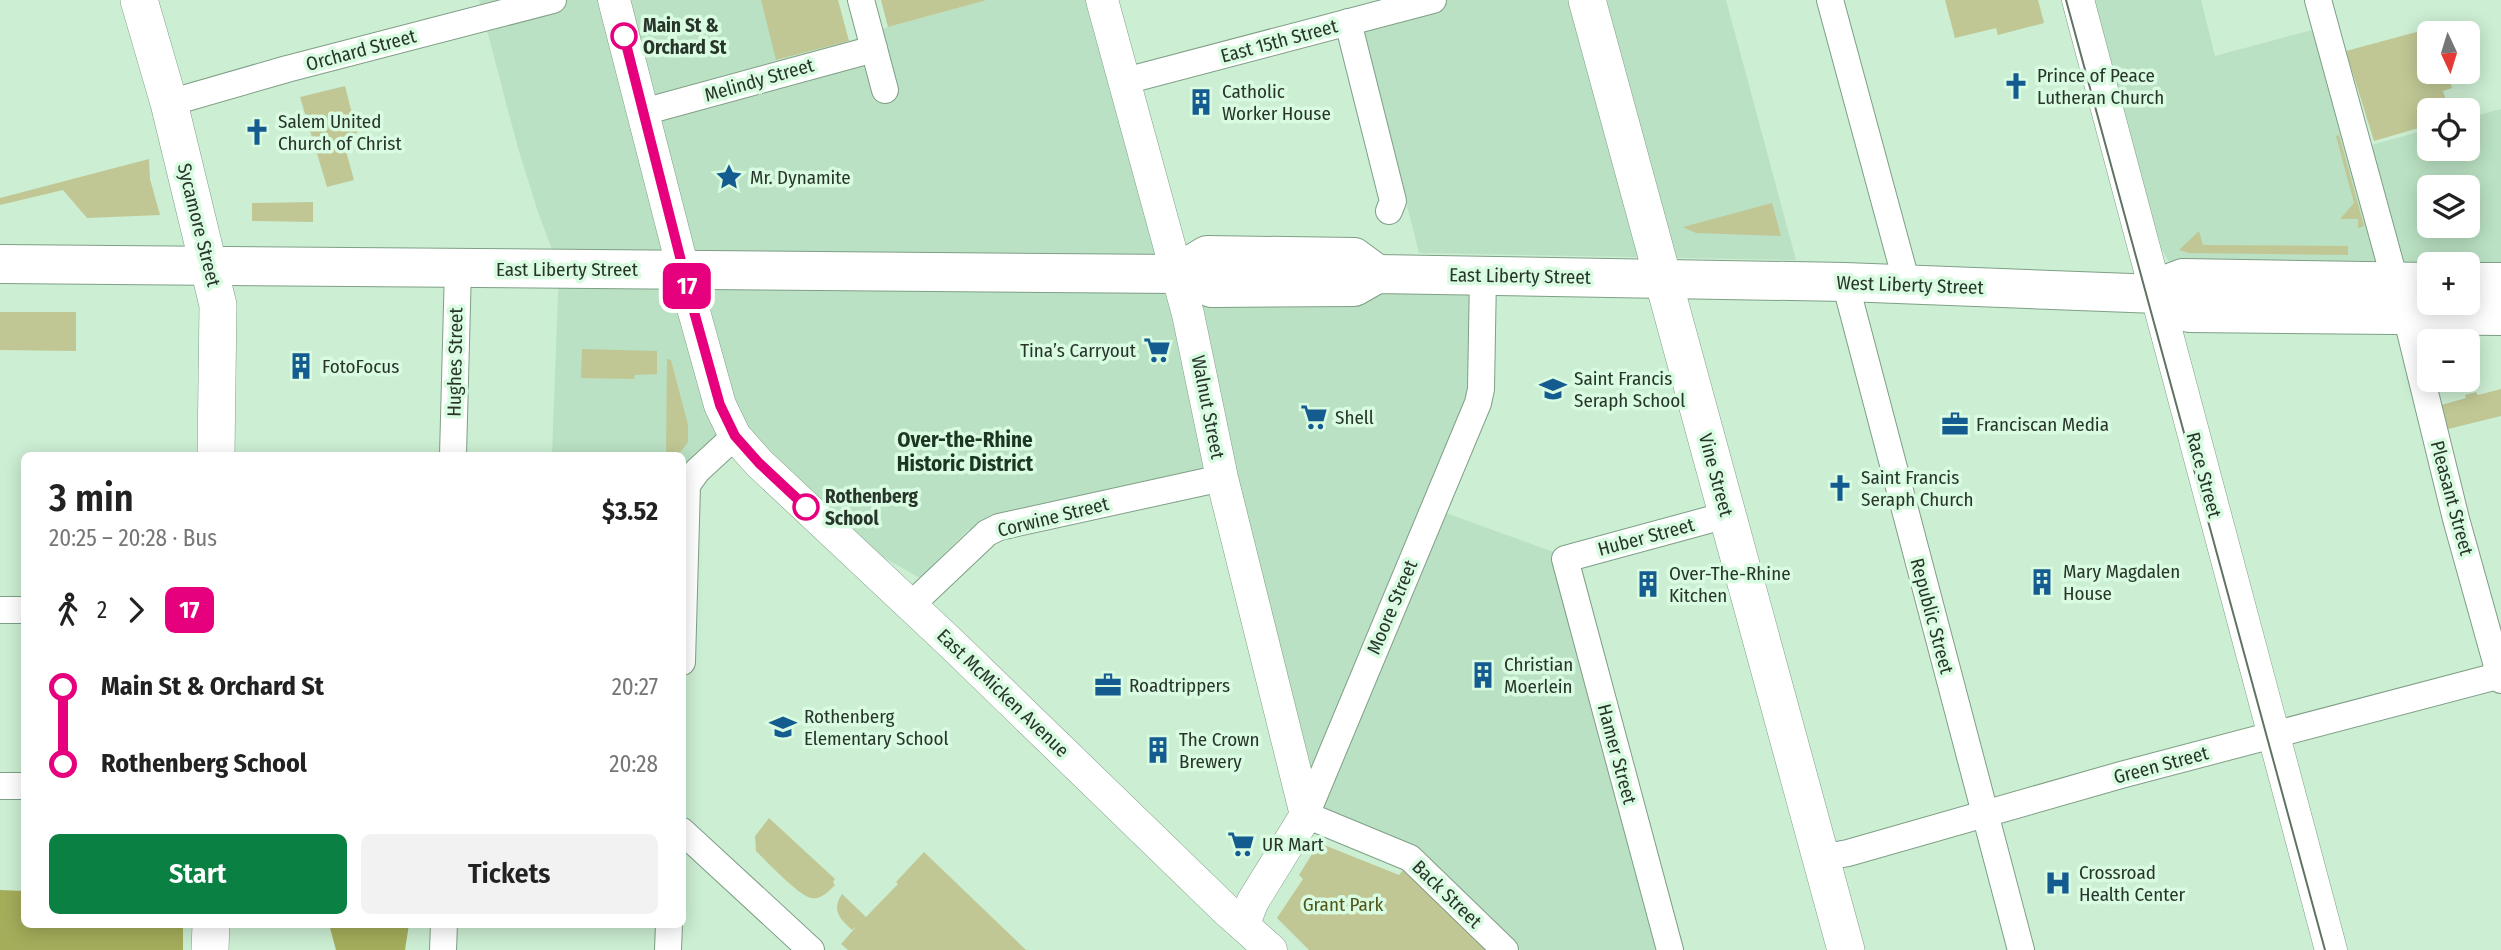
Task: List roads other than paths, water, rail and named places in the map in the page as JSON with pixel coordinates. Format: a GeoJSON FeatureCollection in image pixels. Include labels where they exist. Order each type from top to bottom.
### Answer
{"type":"FeatureCollection","features":[{"type":"Feature","properties":{"kind":"main road","name":"Sycamore Street"},"geometry":{"type":"LineString","coordinates":[[139,0],[169,103],[211,267],[218,305],[216,452]]}},
{"type":"Feature","properties":{"kind":"main road","name":"Vine Street"},"geometry":{"type":"LineString","coordinates":[[1587,0],[1846,950]]}},
{"type":"Feature","properties":{"kind":"main road","name":"East Liberty Street"},"geometry":{"type":"LineString","coordinates":[[0,264],[1177,274],[1212,288],[1354,288],[1377,274],[1662,277]]}},
{"type":"Feature","properties":{"kind":"main road","name":"West Liberty Street"},"geometry":{"type":"LineString","coordinates":[[1662,277],[2157,294],[2172,306],[2189,313],[2410,293],[2501,316]]}},
{"type":"Feature","properties":{"kind":"main road"},"geometry":{"type":"LineString","coordinates":[[2480,282],[2501,282]]}},
{"type":"Feature","properties":{"kind":"main road"},"geometry":{"type":"LineString","coordinates":[[210,950],[211,928]]}},
{"type":"Feature","properties":{"kind":"street","name":"Orchard Street"},"geometry":{"type":"LineString","coordinates":[[169,103],[287,69],[553,0]]}},
{"type":"Feature","properties":{"kind":"street","name":"East McMicken Avenue"},"geometry":{"type":"LineString","coordinates":[[614,0],[720,405],[735,436],[759,463],[1271,950]]}},
{"type":"Feature","properties":{"kind":"street"},"geometry":{"type":"LineString","coordinates":[[861,0],[885,90]]}},
{"type":"Feature","properties":{"kind":"street","name":"Walnut Street"},"geometry":{"type":"LineString","coordinates":[[1102,0],[1188,314],[1222,478],[1306,815]]}},
{"type":"Feature","properties":{"kind":"street","name":"East 15th Street"},"geometry":{"type":"LineString","coordinates":[[1125,82],[1433,0]]}},
{"type":"Feature","properties":{"kind":"street"},"geometry":{"type":"LineString","coordinates":[[1830,0],[1907,285]]}},
{"type":"Feature","properties":{"kind":"street","name":"Race Street"},"geometry":{"type":"LineString","coordinates":[[2078,0],[2331,950]]}},
{"type":"Feature","properties":{"kind":"street","name":"Pleasant Street"},"geometry":{"type":"LineString","coordinates":[[2318,0],[2410,293],[2456,519],[2500,677]]}},
{"type":"Feature","properties":{"kind":"street"},"geometry":{"type":"LineString","coordinates":[[1348,22],[1393,201],[1389,211]]}},
{"type":"Feature","properties":{"kind":"street","name":"Melindy Street"},"geometry":{"type":"LineString","coordinates":[[643,112],[874,49]]}},
{"type":"Feature","properties":{"kind":"street","name":"Hughes Street"},"geometry":{"type":"LineString","coordinates":[[453,452],[457,268]]}},
{"type":"Feature","properties":{"kind":"street","name":"Moore Street"},"geometry":{"type":"LineString","coordinates":[[1244,923],[1253,901],[1306,815],[1478,402],[1481,389],[1483,275]]}},
{"type":"Feature","properties":{"kind":"street","name":"Republic Street"},"geometry":{"type":"LineString","coordinates":[[1845,282],[2021,950]]}},
{"type":"Feature","properties":{"kind":"street"},"geometry":{"type":"LineString","coordinates":[[686,520],[687,485],[697,471],[735,436]]}},
{"type":"Feature","properties":{"kind":"street","name":"Corwine Street"},"geometry":{"type":"LineString","coordinates":[[911,605],[987,533],[999,527],[1222,478]]}},
{"type":"Feature","properties":{"kind":"street","name":"Huber Street"},"geometry":{"type":"LineString","coordinates":[[1565,559],[1727,515]]}},
{"type":"Feature","properties":{"kind":"street","name":"Hamer Street"},"geometry":{"type":"LineString","coordinates":[[1565,559],[1670,950]]}},
{"type":"Feature","properties":{"kind":"street"},"geometry":{"type":"LineString","coordinates":[[0,610],[21,611]]}},
{"type":"Feature","properties":{"kind":"street","name":"Green Street"},"geometry":{"type":"LineString","coordinates":[[1821,858],[1848,853],[2275,734],[2500,677]]}},
{"type":"Feature","properties":{"kind":"street"},"geometry":{"type":"LineString","coordinates":[[0,786],[21,786]]}},
{"type":"Feature","properties":{"kind":"street","name":"Back Street"},"geometry":{"type":"LineString","coordinates":[[1306,815],[1410,858],[1505,950]]}},
{"type":"Feature","properties":{"kind":"street"},"geometry":{"type":"LineString","coordinates":[[686,835],[811,950]]}},
{"type":"Feature","properties":{"kind":"street"},"geometry":{"type":"LineString","coordinates":[[443,950],[444,928]]}},
{"type":"Feature","properties":{"kind":"street"},"geometry":{"type":"LineString","coordinates":[[668,950],[669,928]]}},
{"type":"Feature","properties":{"kind":"tram line"},"geometry":{"type":"LineString","coordinates":[[2066,0],[2325,950]]}},
{"type":"Feature","properties":{"kind":"place","name":"Main St & Orchard St"},"geometry":{"type":"Point","coordinates":[624,36]}},
{"type":"Feature","properties":{"kind":"place","name":"Prince of Peace Lutheran Church"},"geometry":{"type":"Point","coordinates":[2016,86]}},
{"type":"Feature","properties":{"kind":"place","name":"Catholic Worker House"},"geometry":{"type":"Point","coordinates":[1201,102]}},
{"type":"Feature","properties":{"kind":"place","name":"Salem United Church of Christ"},"geometry":{"type":"Point","coordinates":[257,132]}},
{"type":"Feature","properties":{"kind":"place","name":"Mr. Dynamite"},"geometry":{"type":"Point","coordinates":[729,177]}},
{"type":"Feature","properties":{"kind":"place","name":"Tina’s Carryout"},"geometry":{"type":"Point","coordinates":[1157,350]}},
{"type":"Feature","properties":{"kind":"place","name":"FotoFocus"},"geometry":{"type":"Point","coordinates":[301,366]}},
{"type":"Feature","properties":{"kind":"place","name":"Saint Francis Seraph School"},"geometry":{"type":"Point","coordinates":[1553,389]}},
{"type":"Feature","properties":{"kind":"place","name":"Shell"},"geometry":{"type":"Point","coordinates":[1314,417]}},
{"type":"Feature","properties":{"kind":"place","name":"Franciscan Media"},"geometry":{"type":"Point","coordinates":[1955,424]}},
{"type":"Feature","properties":{"kind":"place","name":"Saint Francis Seraph Church"},"geometry":{"type":"Point","coordinates":[1840,488]}},
{"type":"Feature","properties":{"kind":"place","name":"Rothenberg School"},"geometry":{"type":"Point","coordinates":[806,507]}},
{"type":"Feature","properties":{"kind":"place","name":"Mary Magdalen House"},"geometry":{"type":"Point","coordinates":[2042,582]}},
{"type":"Feature","properties":{"kind":"place","name":"Over-The-Rhine Kitchen"},"geometry":{"type":"Point","coordinates":[1648,584]}},
{"type":"Feature","properties":{"kind":"place","name":"Christian Moerlein"},"geometry":{"type":"Point","coordinates":[1483,675]}},
{"type":"Feature","properties":{"kind":"place","name":"Roadtrippers"},"geometry":{"type":"Point","coordinates":[1108,685]}},
{"type":"Feature","properties":{"kind":"place","name":"Rothenberg Elementary School"},"geometry":{"type":"Point","coordinates":[783,727]}},
{"type":"Feature","properties":{"kind":"place","name":"The Crown Brewery"},"geometry":{"type":"Point","coordinates":[1158,750]}},
{"type":"Feature","properties":{"kind":"place","name":"UR Mart"},"geometry":{"type":"Point","coordinates":[1241,844]}},
{"type":"Feature","properties":{"kind":"place","name":"Crossroad Health Center"},"geometry":{"type":"Point","coordinates":[2058,883]}},
{"type":"Feature","properties":{"kind":"district","name":"Over-the-Rhine Historic District"},"geometry":{"type":"Point","coordinates":[965,452]}},
{"type":"Feature","properties":{"kind":"park label","name":"Grant Park"},"geometry":{"type":"Point","coordinates":[1343,904]}}]}
